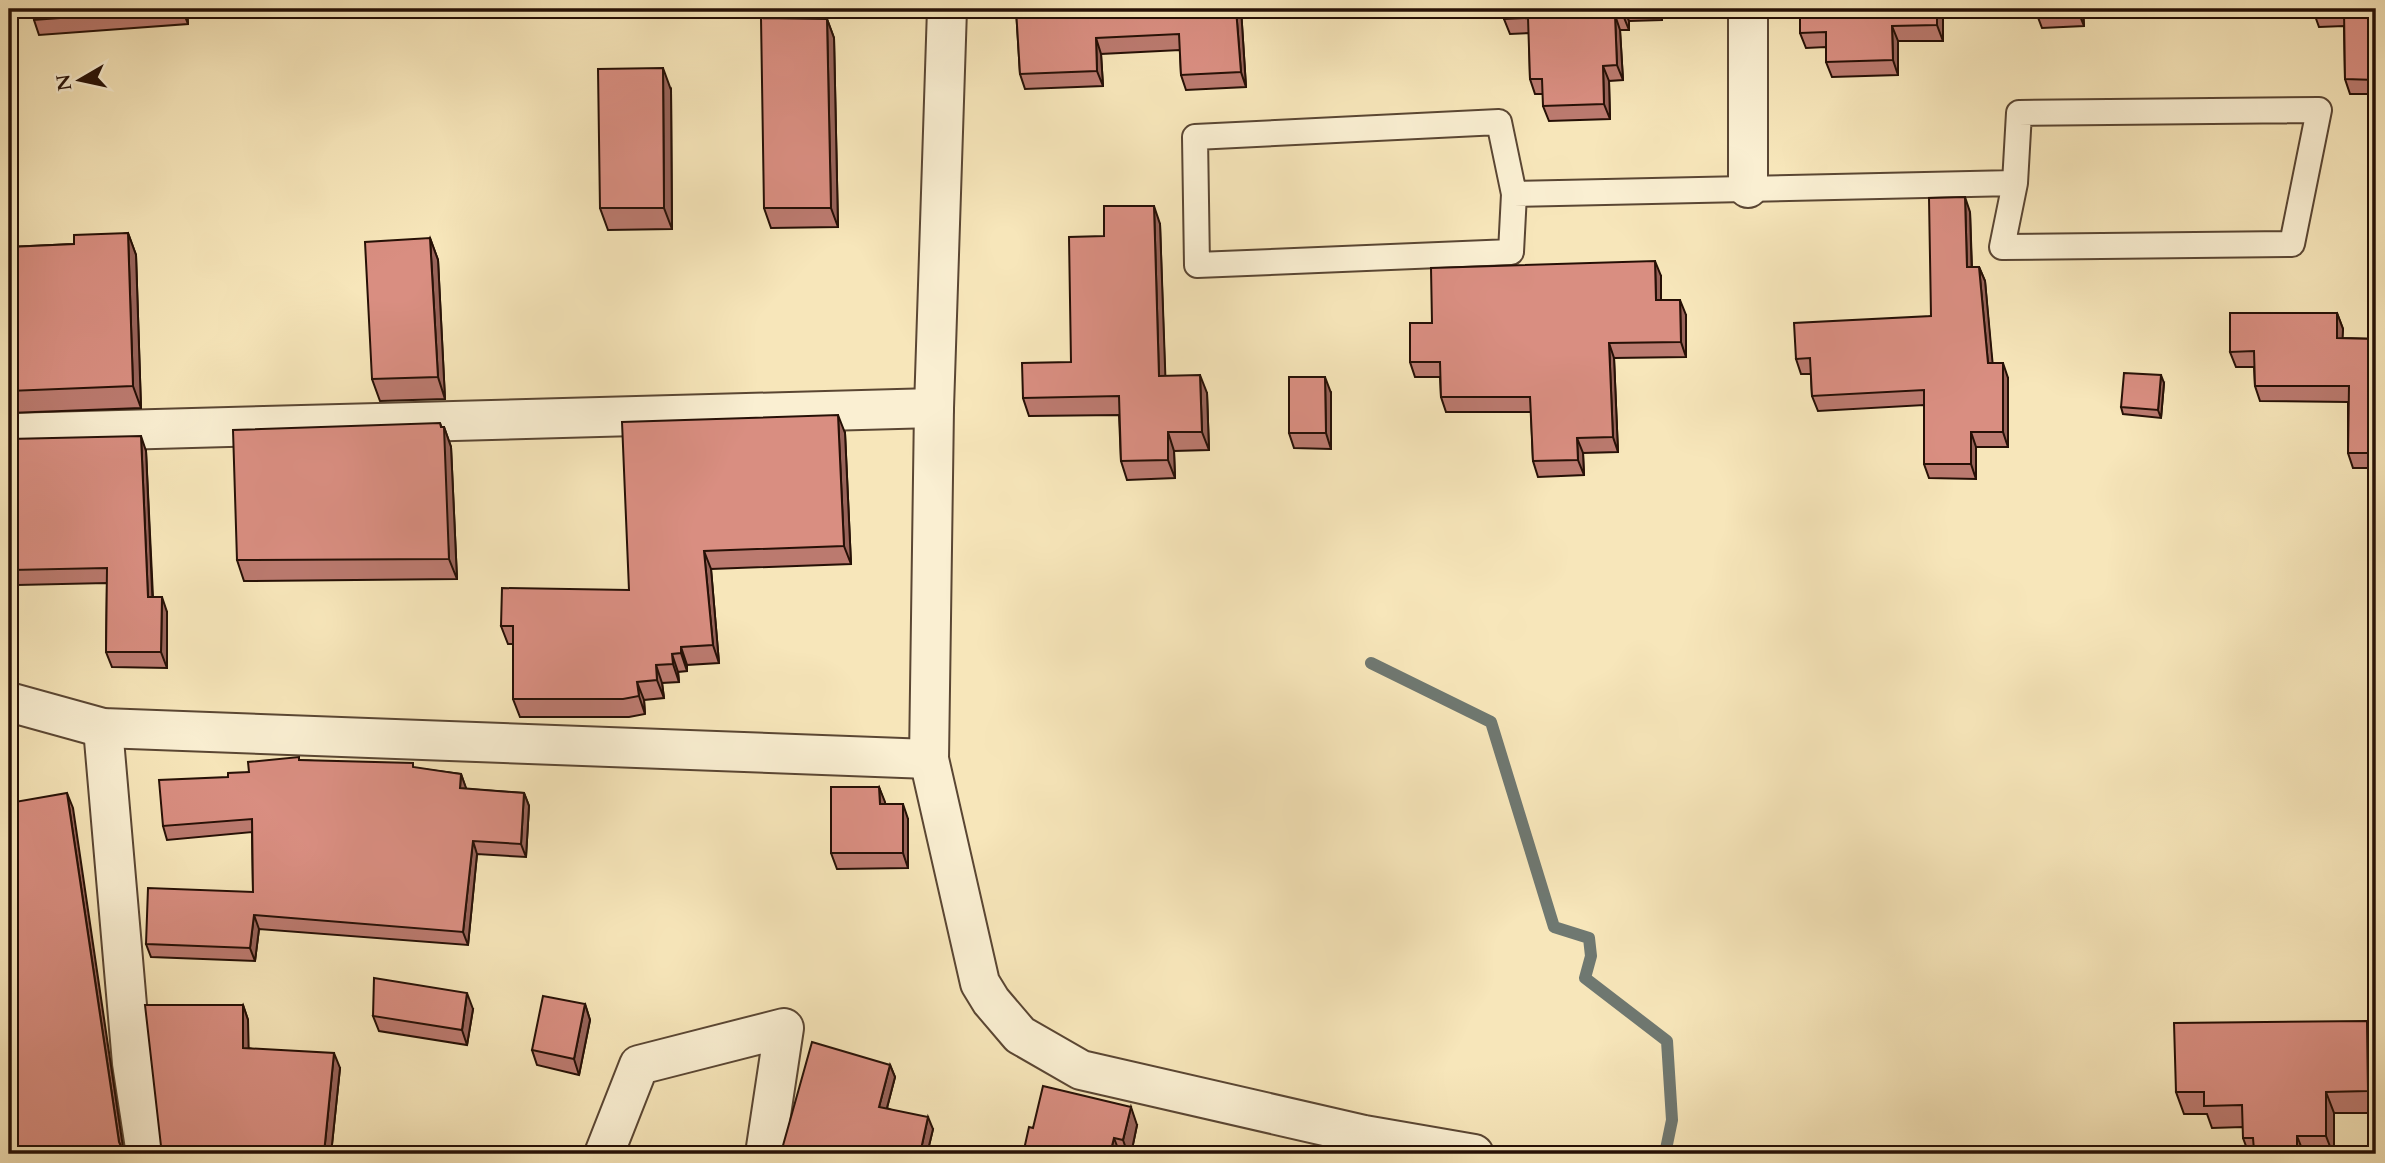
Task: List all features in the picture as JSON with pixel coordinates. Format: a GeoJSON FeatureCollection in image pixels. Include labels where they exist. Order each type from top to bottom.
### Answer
{"type":"FeatureCollection","features":[{"type":"Feature","properties":{"kind":"street"},"geometry":{"type":"LineString","coordinates":[[947,9],[934,408],[929,759],[976,973],[991,1001],[1020,1035],[1081,1070],[1364,1135],[1474,1154]]}},
{"type":"Feature","properties":{"kind":"street"},"geometry":{"type":"LineString","coordinates":[[1748,9],[1748,188]]}},
{"type":"Feature","properties":{"kind":"street"},"geometry":{"type":"LineString","coordinates":[[9,433],[934,408]]}},
{"type":"Feature","properties":{"kind":"street"},"geometry":{"type":"LineString","coordinates":[[9,702],[103,727],[929,759]]}},
{"type":"Feature","properties":{"kind":"street"},"geometry":{"type":"LineString","coordinates":[[103,727],[132,1063],[146,1154]]}},
{"type":"Feature","properties":{"kind":"street"},"geometry":{"type":"LineString","coordinates":[[604,1154],[639,1065],[784,1028],[765,1154]]}},
{"type":"Feature","properties":{"kind":"lane"},"geometry":{"type":"LineString","coordinates":[[2319,110],[2292,244],[2002,247],[2015,183],[2019,113],[2319,110]]}},
{"type":"Feature","properties":{"kind":"lane"},"geometry":{"type":"LineString","coordinates":[[1500,122],[1514,194],[1511,252],[1197,265],[1195,137],[1500,122]]}},
{"type":"Feature","properties":{"kind":"lane"},"geometry":{"type":"LineString","coordinates":[[1514,194],[2015,183]]}},
{"type":"Feature","properties":{"kind":"building"},"geometry":{"type":"Polygon","coordinates":[[[33,9],[182,9],[34,20],[33,9]]]}},
{"type":"Feature","properties":{"kind":"building"},"geometry":{"type":"Polygon","coordinates":[[[1016,9],[1236,9],[1241,72],[1181,75],[1179,34],[1096,38],[1097,71],[1020,74],[1016,9]]]}},
{"type":"Feature","properties":{"kind":"building"},"geometry":{"type":"Polygon","coordinates":[[[1504,9],[1623,9],[1623,15],[1615,15],[1617,65],[1603,66],[1604,104],[1543,106],[1542,79],[1530,79],[1528,18],[1504,19],[1504,9]]]}},
{"type":"Feature","properties":{"kind":"building"},"geometry":{"type":"Polygon","coordinates":[[[1800,9],[1937,9],[1937,25],[1892,26],[1893,60],[1826,62],[1826,32],[1800,33],[1800,9]]]}},
{"type":"Feature","properties":{"kind":"building"},"geometry":{"type":"Polygon","coordinates":[[[2036,9],[2078,9],[2078,11],[2036,12],[2036,9]]]}},
{"type":"Feature","properties":{"kind":"building"},"geometry":{"type":"Polygon","coordinates":[[[2313,9],[2376,9],[2376,80],[2345,79],[2344,11],[2314,13],[2313,9]]]}},
{"type":"Feature","properties":{"kind":"building"},"geometry":{"type":"Polygon","coordinates":[[[761,18],[827,19],[831,208],[764,208],[761,18]]]}},
{"type":"Feature","properties":{"kind":"building"},"geometry":{"type":"Polygon","coordinates":[[[663,68],[664,208],[600,208],[598,69],[663,68]]]}},
{"type":"Feature","properties":{"kind":"building"},"geometry":{"type":"Polygon","coordinates":[[[1965,197],[1967,267],[1979,267],[1988,363],[2003,363],[2003,432],[1971,432],[1971,464],[1924,464],[1924,390],[1812,396],[1810,358],[1796,359],[1794,323],[1931,316],[1929,198],[1965,197]]]}},
{"type":"Feature","properties":{"kind":"building"},"geometry":{"type":"Polygon","coordinates":[[[1104,206],[1154,206],[1159,376],[1200,375],[1202,432],[1168,432],[1168,460],[1121,461],[1119,396],[1023,398],[1022,363],[1071,362],[1069,237],[1104,236],[1104,206]]]}},
{"type":"Feature","properties":{"kind":"building"},"geometry":{"type":"Polygon","coordinates":[[[128,233],[133,386],[9,391],[9,247],[74,244],[74,235],[128,233]]]}},
{"type":"Feature","properties":{"kind":"building"},"geometry":{"type":"Polygon","coordinates":[[[430,238],[438,377],[372,379],[365,242],[430,238]]]}},
{"type":"Feature","properties":{"kind":"building"},"geometry":{"type":"Polygon","coordinates":[[[1655,261],[1656,300],[1680,300],[1681,342],[1609,343],[1613,437],[1577,438],[1578,460],[1533,461],[1530,397],[1441,397],[1440,362],[1410,362],[1410,323],[1432,323],[1431,268],[1655,261]]]}},
{"type":"Feature","properties":{"kind":"building"},"geometry":{"type":"Polygon","coordinates":[[[2230,313],[2337,313],[2337,338],[2376,339],[2376,453],[2348,453],[2349,386],[2255,386],[2254,351],[2230,352],[2230,313]]]}},
{"type":"Feature","properties":{"kind":"building"},"geometry":{"type":"Polygon","coordinates":[[[2124,373],[2161,375],[2158,410],[2121,407],[2124,373]]]}},
{"type":"Feature","properties":{"kind":"building"},"geometry":{"type":"Polygon","coordinates":[[[1289,377],[1325,377],[1326,433],[1289,433],[1289,377]]]}},
{"type":"Feature","properties":{"kind":"building"},"geometry":{"type":"Polygon","coordinates":[[[838,415],[844,546],[704,551],[713,645],[681,647],[681,653],[672,654],[673,664],[656,665],[657,680],[637,682],[639,696],[623,699],[513,699],[513,626],[501,626],[502,588],[629,590],[622,422],[838,415]]]}},
{"type":"Feature","properties":{"kind":"building"},"geometry":{"type":"Polygon","coordinates":[[[440,423],[441,427],[444,427],[449,559],[237,560],[233,430],[440,423]]]}},
{"type":"Feature","properties":{"kind":"building"},"geometry":{"type":"Polygon","coordinates":[[[141,436],[148,597],[162,597],[161,652],[106,652],[107,568],[11,570],[9,439],[141,436]]]}},
{"type":"Feature","properties":{"kind":"building"},"geometry":{"type":"Polygon","coordinates":[[[299,757],[299,760],[413,763],[413,767],[461,774],[460,788],[524,793],[521,844],[473,841],[463,932],[254,915],[250,948],[146,944],[148,888],[253,892],[252,819],[163,826],[159,780],[228,777],[228,773],[249,772],[248,762],[299,757]]]}},
{"type":"Feature","properties":{"kind":"building"},"geometry":{"type":"Polygon","coordinates":[[[831,787],[879,787],[880,804],[903,804],[903,853],[831,853],[831,787]]]}},
{"type":"Feature","properties":{"kind":"building"},"geometry":{"type":"Polygon","coordinates":[[[67,793],[119,1142],[126,1154],[9,1154],[9,803],[67,793]]]}},
{"type":"Feature","properties":{"kind":"building"},"geometry":{"type":"Polygon","coordinates":[[[374,978],[467,993],[462,1030],[373,1016],[374,978]]]}},
{"type":"Feature","properties":{"kind":"building"},"geometry":{"type":"Polygon","coordinates":[[[543,996],[585,1004],[574,1059],[532,1050],[543,996]]]}},
{"type":"Feature","properties":{"kind":"building"},"geometry":{"type":"Polygon","coordinates":[[[145,1005],[243,1005],[243,1048],[334,1053],[324,1153],[156,1154],[161,1146],[145,1005]]]}},
{"type":"Feature","properties":{"kind":"building"},"geometry":{"type":"Polygon","coordinates":[[[2367,1021],[2368,1091],[2326,1092],[2326,1136],[2297,1136],[2297,1149],[2254,1150],[2253,1138],[2243,1138],[2242,1105],[2204,1106],[2204,1092],[2176,1092],[2174,1023],[2367,1021]]]}},
{"type":"Feature","properties":{"kind":"building"},"geometry":{"type":"Polygon","coordinates":[[[812,1042],[890,1065],[879,1107],[928,1117],[920,1154],[802,1154],[782,1149],[812,1042]]]}},
{"type":"Feature","properties":{"kind":"building"},"geometry":{"type":"Polygon","coordinates":[[[1043,1086],[1131,1107],[1123,1140],[1114,1138],[1110,1154],[1023,1154],[1029,1127],[1033,1128],[1043,1086]]]}},
{"type":"Feature","properties":{"kind":"waterway"},"geometry":{"type":"LineString","coordinates":[[1371,663],[1491,722],[1554,927],[1589,938],[1591,956],[1585,978],[1667,1041],[1672,1120],[1665,1154]]}}]}
